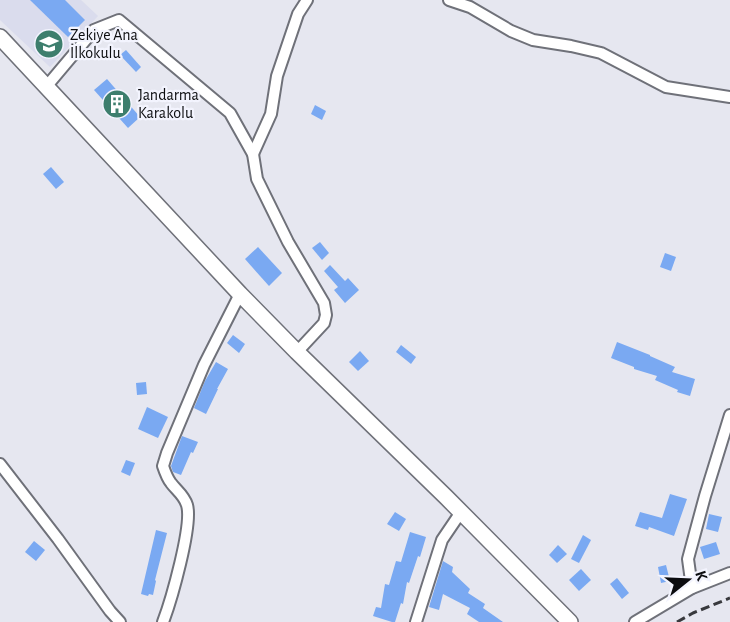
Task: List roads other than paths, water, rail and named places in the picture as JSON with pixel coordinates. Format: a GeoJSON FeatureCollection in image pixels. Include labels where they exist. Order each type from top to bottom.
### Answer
{"type":"FeatureCollection","features":[{"type":"Feature","properties":{"kind":"street"},"geometry":{"type":"LineString","coordinates":[[253,154],[271,114],[277,76],[298,14],[307,0]]}},
{"type":"Feature","properties":{"kind":"street"},"geometry":{"type":"LineString","coordinates":[[448,0],[470,7],[511,31],[533,40],[601,53],[666,87],[730,97]]}},
{"type":"Feature","properties":{"kind":"street"},"geometry":{"type":"LineString","coordinates":[[46,87],[94,30],[119,20],[230,113],[253,154],[257,179],[288,242],[324,303],[326,315],[324,323],[297,352]]}},
{"type":"Feature","properties":{"kind":"street"},"geometry":{"type":"LineString","coordinates":[[0,37],[240,294],[570,622]]}},
{"type":"Feature","properties":{"kind":"street"},"geometry":{"type":"LineString","coordinates":[[163,622],[182,555],[188,507],[186,501],[171,483],[163,466],[204,365],[240,294]]}},
{"type":"Feature","properties":{"kind":"street"},"geometry":{"type":"LineString","coordinates":[[692,588],[688,559],[729,422]]}},
{"type":"Feature","properties":{"kind":"street"},"geometry":{"type":"LineString","coordinates":[[0,464],[120,622]]}},
{"type":"Feature","properties":{"kind":"street"},"geometry":{"type":"LineString","coordinates":[[416,622],[442,540],[461,512]]}},
{"type":"Feature","properties":{"kind":"street"},"geometry":{"type":"LineString","coordinates":[[635,622],[692,588],[730,573]]}},
{"type":"Feature","properties":{"kind":"railway"},"geometry":{"type":"LineString","coordinates":[[677,622],[730,598]]}},
{"type":"Feature","properties":{"kind":"place","name":"Zekiye Ana İlkokulu"},"geometry":{"type":"Point","coordinates":[49,44]}},
{"type":"Feature","properties":{"kind":"place","name":"Jandarma Karakolu"},"geometry":{"type":"Point","coordinates":[117,104]}}]}
